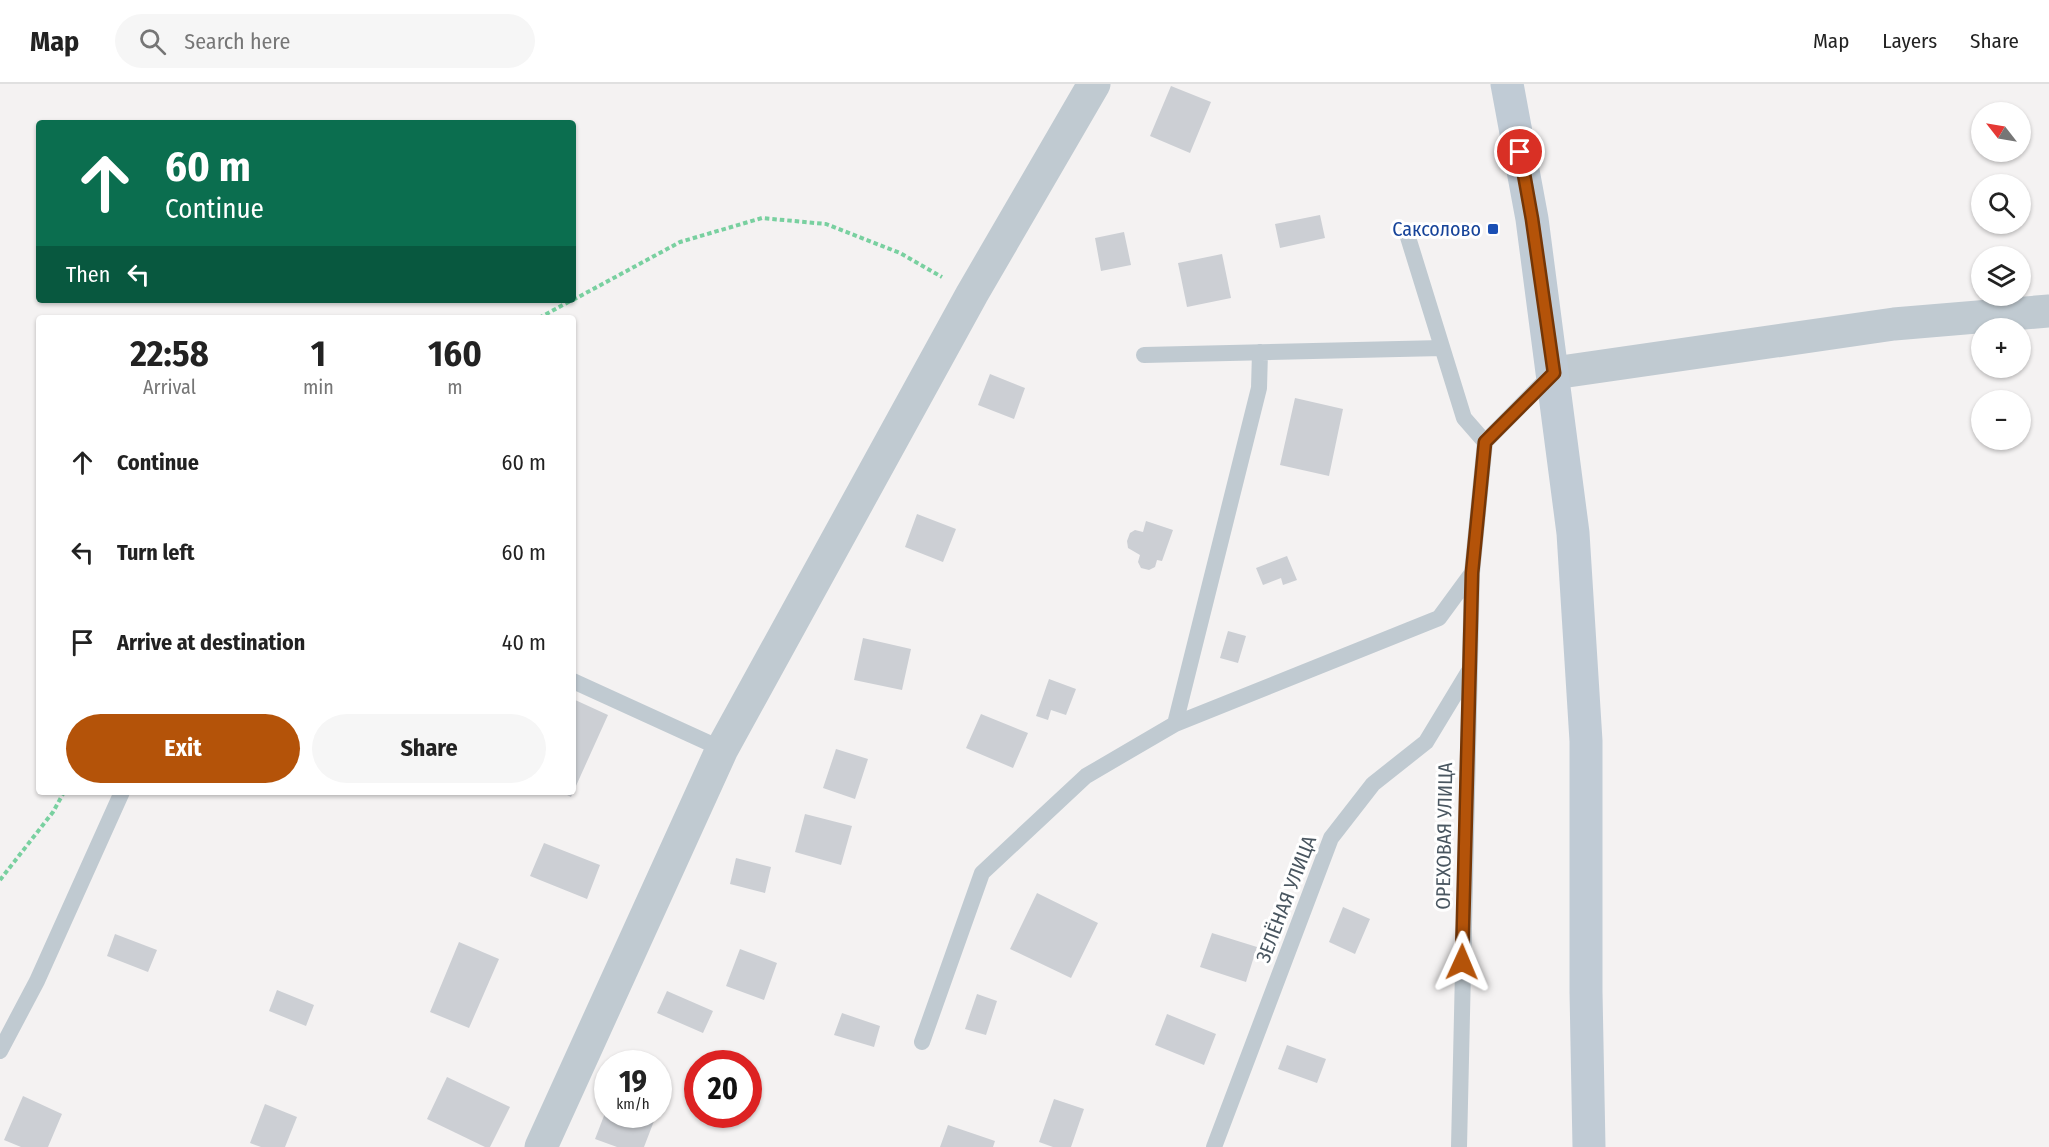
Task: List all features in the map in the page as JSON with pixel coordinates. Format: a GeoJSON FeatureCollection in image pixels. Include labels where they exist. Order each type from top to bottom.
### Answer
{"type":"FeatureCollection","features":[{"type":"Feature","properties":{"kind":"street"},"geometry":{"type":"LineString","coordinates":[[541,1147],[722,749],[972,294],[1094,84]]}},
{"type":"Feature","properties":{"kind":"street"},"geometry":{"type":"LineString","coordinates":[[1507,84],[1532,219],[1554,373],[1573,533],[1586,741],[1586,992],[1589,1147]]}},
{"type":"Feature","properties":{"kind":"street"},"geometry":{"type":"LineString","coordinates":[[1554,373],[1894,324],[2049,311]]}},
{"type":"Feature","properties":{"kind":"lane"},"geometry":{"type":"LineString","coordinates":[[1407,234],[1464,418],[1485,442],[1554,373]]}},
{"type":"Feature","properties":{"kind":"lane"},"geometry":{"type":"LineString","coordinates":[[1144,355],[1442,348]]}},
{"type":"Feature","properties":{"kind":"lane"},"geometry":{"type":"LineString","coordinates":[[1175,724],[1259,388],[1260,352]]}},
{"type":"Feature","properties":{"kind":"lane","name":"ОРЕХОВАЯ УЛИЦА"},"geometry":{"type":"LineString","coordinates":[[1459,1147],[1472,573],[1485,442]]}},
{"type":"Feature","properties":{"kind":"lane"},"geometry":{"type":"LineString","coordinates":[[921,1042],[982,873],[1086,776],[1175,724],[1439,618],[1472,573]]}},
{"type":"Feature","properties":{"kind":"lane","name":"ЗЕЛЁНАЯ УЛИЦА"},"geometry":{"type":"LineString","coordinates":[[1214,1147],[1331,838],[1373,784],[1426,742],[1470,670]]}},
{"type":"Feature","properties":{"kind":"lane"},"geometry":{"type":"LineString","coordinates":[[576,682],[722,749]]}},
{"type":"Feature","properties":{"kind":"lane"},"geometry":{"type":"LineString","coordinates":[[0,1051],[37,981],[121,795]]}},
{"type":"Feature","properties":{"kind":"path"},"geometry":{"type":"LineString","coordinates":[[576,298],[680,242],[762,218],[826,224],[900,254],[972,294]]}},
{"type":"Feature","properties":{"kind":"path"},"geometry":{"type":"LineString","coordinates":[[545,315],[567,303]]}},
{"type":"Feature","properties":{"kind":"path"},"geometry":{"type":"LineString","coordinates":[[0,880],[53,812],[62,795]]}},
{"type":"Feature","properties":{"kind":"building"},"geometry":{"type":"Polygon","coordinates":[[[1171,86],[1211,102],[1190,153],[1150,136],[1171,86]]]}},
{"type":"Feature","properties":{"kind":"building"},"geometry":{"type":"Polygon","coordinates":[[[1320,215],[1325,238],[1280,248],[1275,224],[1320,215]]]}},
{"type":"Feature","properties":{"kind":"building"},"geometry":{"type":"Polygon","coordinates":[[[1124,232],[1131,265],[1101,271],[1095,238],[1124,232]]]}},
{"type":"Feature","properties":{"kind":"building"},"geometry":{"type":"Polygon","coordinates":[[[1222,254],[1231,298],[1187,307],[1178,263],[1222,254]]]}},
{"type":"Feature","properties":{"kind":"building"},"geometry":{"type":"Polygon","coordinates":[[[990,374],[1025,388],[1014,419],[978,405],[990,374]]]}},
{"type":"Feature","properties":{"kind":"building"},"geometry":{"type":"Polygon","coordinates":[[[1295,398],[1343,409],[1329,476],[1280,465],[1295,398]]]}},
{"type":"Feature","properties":{"kind":"building"},"geometry":{"type":"Polygon","coordinates":[[[917,514],[956,529],[943,562],[905,547],[917,514]]]}},
{"type":"Feature","properties":{"kind":"building"},"geometry":{"type":"Polygon","coordinates":[[[1146,521],[1173,530],[1162,561],[1157,560],[1155,567],[1149,570],[1141,568],[1138,562],[1140,555],[1128,548],[1127,541],[1130,533],[1135,530],[1143,532],[1146,521]]]}},
{"type":"Feature","properties":{"kind":"building"},"geometry":{"type":"Polygon","coordinates":[[[1287,556],[1297,580],[1283,585],[1281,578],[1263,585],[1256,568],[1287,556]]]}},
{"type":"Feature","properties":{"kind":"building"},"geometry":{"type":"Polygon","coordinates":[[[1228,631],[1246,636],[1238,663],[1220,658],[1228,631]]]}},
{"type":"Feature","properties":{"kind":"building"},"geometry":{"type":"Polygon","coordinates":[[[863,638],[911,649],[902,690],[854,680],[863,638]]]}},
{"type":"Feature","properties":{"kind":"building"},"geometry":{"type":"Polygon","coordinates":[[[1049,679],[1076,689],[1066,715],[1051,710],[1048,720],[1036,716],[1049,679]]]}},
{"type":"Feature","properties":{"kind":"building"},"geometry":{"type":"Polygon","coordinates":[[[576,700],[608,715],[576,786],[576,700]]]}},
{"type":"Feature","properties":{"kind":"building"},"geometry":{"type":"Polygon","coordinates":[[[981,714],[1028,733],[1013,768],[966,748],[981,714]]]}},
{"type":"Feature","properties":{"kind":"building"},"geometry":{"type":"Polygon","coordinates":[[[836,749],[868,759],[855,799],[823,788],[836,749]]]}},
{"type":"Feature","properties":{"kind":"building"},"geometry":{"type":"Polygon","coordinates":[[[805,814],[852,826],[841,865],[795,852],[805,814]]]}},
{"type":"Feature","properties":{"kind":"building"},"geometry":{"type":"Polygon","coordinates":[[[544,843],[600,865],[587,899],[530,876],[544,843]]]}},
{"type":"Feature","properties":{"kind":"building"},"geometry":{"type":"Polygon","coordinates":[[[736,858],[771,867],[765,893],[730,884],[736,858]]]}},
{"type":"Feature","properties":{"kind":"building"},"geometry":{"type":"Polygon","coordinates":[[[1037,893],[1098,923],[1071,978],[1010,949],[1037,893]]]}},
{"type":"Feature","properties":{"kind":"building"},"geometry":{"type":"Polygon","coordinates":[[[1343,907],[1370,919],[1355,954],[1329,942],[1343,907]]]}},
{"type":"Feature","properties":{"kind":"building"},"geometry":{"type":"Polygon","coordinates":[[[1212,933],[1257,947],[1246,982],[1200,967],[1212,933]]]}},
{"type":"Feature","properties":{"kind":"building"},"geometry":{"type":"Polygon","coordinates":[[[115,934],[157,950],[148,972],[107,956],[115,934]]]}},
{"type":"Feature","properties":{"kind":"building"},"geometry":{"type":"Polygon","coordinates":[[[459,942],[499,959],[469,1028],[430,1012],[459,942]]]}},
{"type":"Feature","properties":{"kind":"building"},"geometry":{"type":"Polygon","coordinates":[[[740,949],[777,963],[764,1000],[726,986],[740,949]]]}},
{"type":"Feature","properties":{"kind":"building"},"geometry":{"type":"Polygon","coordinates":[[[277,990],[314,1005],[306,1026],[269,1011],[277,990]]]}},
{"type":"Feature","properties":{"kind":"building"},"geometry":{"type":"Polygon","coordinates":[[[667,991],[713,1011],[703,1033],[657,1013],[667,991]]]}},
{"type":"Feature","properties":{"kind":"building"},"geometry":{"type":"Polygon","coordinates":[[[977,994],[997,1001],[986,1035],[965,1029],[977,994]]]}},
{"type":"Feature","properties":{"kind":"building"},"geometry":{"type":"Polygon","coordinates":[[[842,1013],[880,1026],[874,1047],[834,1035],[842,1013]]]}},
{"type":"Feature","properties":{"kind":"building"},"geometry":{"type":"Polygon","coordinates":[[[1167,1014],[1216,1034],[1204,1065],[1155,1045],[1167,1014]]]}},
{"type":"Feature","properties":{"kind":"building"},"geometry":{"type":"Polygon","coordinates":[[[1287,1045],[1326,1059],[1317,1083],[1278,1069],[1287,1045]]]}},
{"type":"Feature","properties":{"kind":"building"},"geometry":{"type":"Polygon","coordinates":[[[447,1077],[510,1107],[490,1147],[485,1147],[427,1119],[447,1077]]]}},
{"type":"Feature","properties":{"kind":"building"},"geometry":{"type":"Polygon","coordinates":[[[23,1096],[62,1114],[48,1147],[21,1147],[4,1140],[23,1096]]]}},
{"type":"Feature","properties":{"kind":"building"},"geometry":{"type":"Polygon","coordinates":[[[1054,1099],[1084,1109],[1071,1147],[1053,1147],[1039,1142],[1054,1099]]]}},
{"type":"Feature","properties":{"kind":"building"},"geometry":{"type":"Polygon","coordinates":[[[265,1104],[297,1117],[285,1147],[261,1147],[250,1143],[265,1104]]]}},
{"type":"Feature","properties":{"kind":"building"},"geometry":{"type":"Polygon","coordinates":[[[948,1125],[995,1141],[993,1147],[940,1147],[948,1125]]]}},
{"type":"Feature","properties":{"kind":"building"},"geometry":{"type":"Polygon","coordinates":[[[599,1128],[651,1128],[644,1147],[617,1147],[595,1139],[599,1128]]]}},
{"type":"Feature","properties":{"kind":"place","name":"Саксолово"},"geometry":{"type":"Point","coordinates":[1493,229]}},
{"type":"Feature","properties":{"kind":"route"},"geometry":{"type":"LineString","coordinates":[[1462,962],[1472,573],[1485,442],[1554,373],[1520,152]]}}]}
